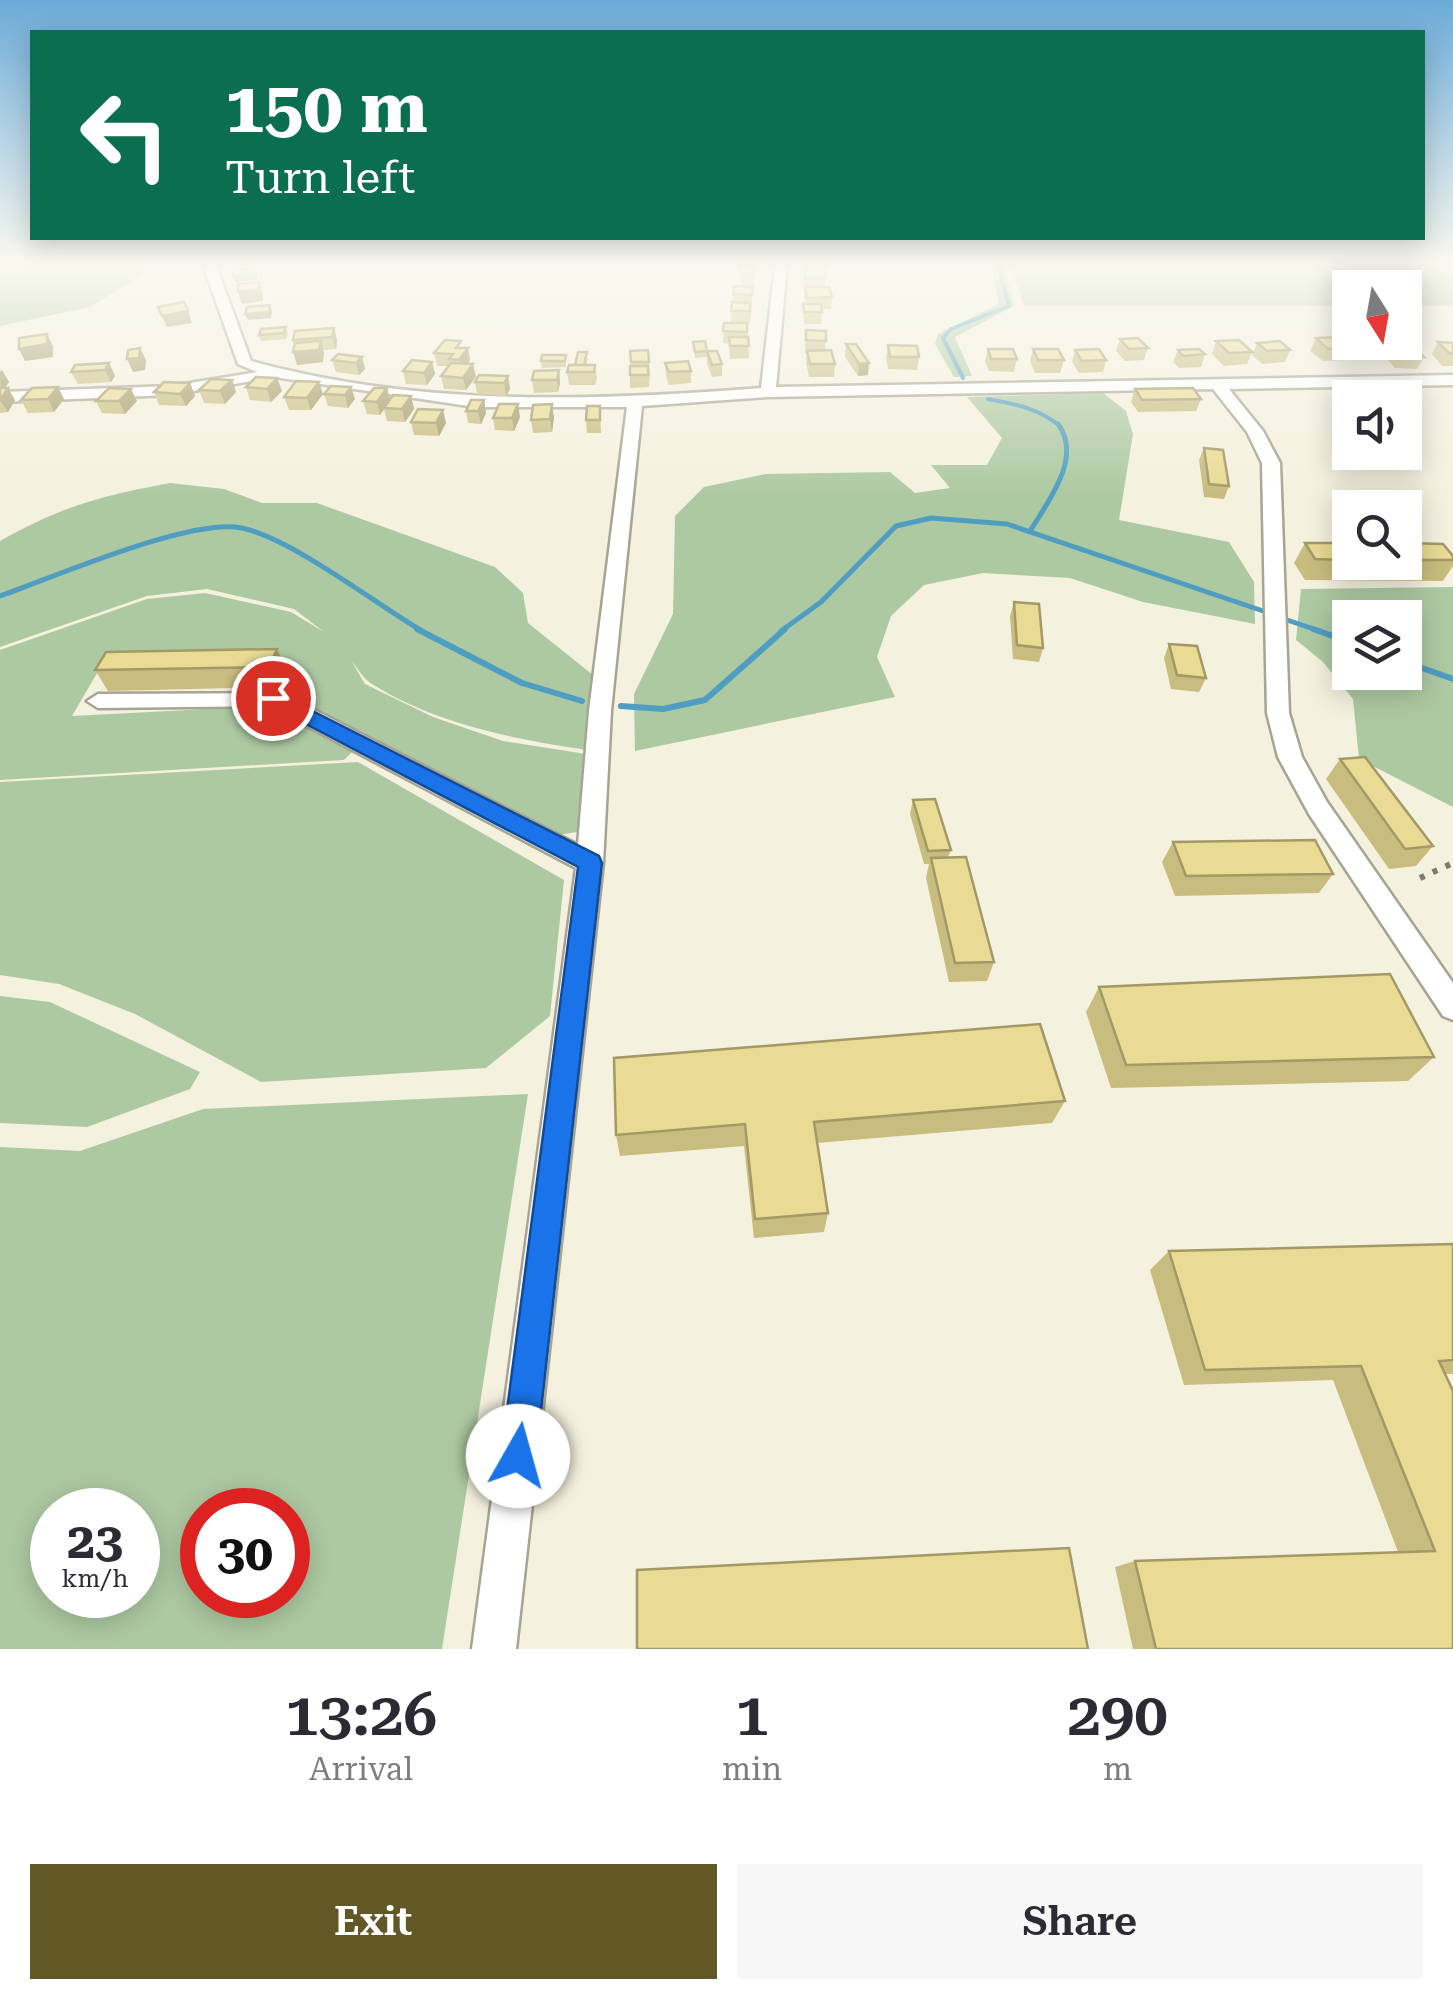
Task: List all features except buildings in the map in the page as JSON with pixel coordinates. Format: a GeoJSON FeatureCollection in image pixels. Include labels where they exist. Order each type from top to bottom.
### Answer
{"type":"FeatureCollection","features":[{"type":"Feature","properties":{"kind":"street"},"geometry":{"type":"LineString","coordinates":[[237,342],[245,364],[270,373],[475,402],[635,402],[768,392],[1453,380]]}},
{"type":"Feature","properties":{"kind":"street"},"geometry":{"type":"LineString","coordinates":[[768,392],[773,342]]}},
{"type":"Feature","properties":{"kind":"street"},"geometry":{"type":"LineString","coordinates":[[0,396],[180,388],[247,380],[270,373]]}},
{"type":"Feature","properties":{"kind":"street"},"geometry":{"type":"LineString","coordinates":[[1218,384],[1255,431],[1271,463],[1278,713],[1290,758],[1318,808],[1453,1007]]}},
{"type":"Feature","properties":{"kind":"street"},"geometry":{"type":"LineString","coordinates":[[494,1649],[590,863],[600,712],[635,402]]}},
{"type":"Feature","properties":{"kind":"street"},"geometry":{"type":"LineString","coordinates":[[98,701],[273,698],[590,863]]}},
{"type":"Feature","properties":{"kind":"green space"},"geometry":{"type":"Polygon","coordinates":[[[957,342],[972,376],[954,377],[935,344],[957,342]]]}},
{"type":"Feature","properties":{"kind":"green space"},"geometry":{"type":"Polygon","coordinates":[[[1103,393],[1126,411],[1133,434],[1119,520],[1229,542],[1254,582],[1255,624],[1143,602],[1070,578],[983,573],[924,585],[891,616],[877,657],[895,697],[635,751],[634,694],[673,614],[675,516],[704,487],[765,474],[890,472],[915,493],[950,488],[931,465],[987,465],[1002,438],[967,397],[1103,393]]]}},
{"type":"Feature","properties":{"kind":"green space"},"geometry":{"type":"Polygon","coordinates":[[[170,483],[224,489],[262,503],[317,503],[495,567],[523,593],[528,623],[593,675],[587,750],[503,735],[422,710],[372,684],[352,662],[365,684],[433,717],[503,741],[586,754],[577,832],[552,836],[289,698],[286,690],[297,665],[100,668],[72,716],[266,706],[352,752],[344,760],[0,780],[0,650],[147,599],[205,593],[291,612],[324,632],[294,609],[207,589],[147,596],[0,647],[0,541],[82,504],[170,483]]]}},
{"type":"Feature","properties":{"kind":"green space"},"geometry":{"type":"Polygon","coordinates":[[[1453,587],[1453,807],[1359,759],[1353,699],[1346,690],[1422,690],[1422,600],[1332,600],[1332,673],[1296,640],[1301,589],[1453,587]]]}},
{"type":"Feature","properties":{"kind":"green space"},"geometry":{"type":"Polygon","coordinates":[[[358,762],[564,880],[550,1016],[486,1068],[261,1082],[135,1014],[59,984],[0,975],[0,782],[358,762]]]}},
{"type":"Feature","properties":{"kind":"green space"},"geometry":{"type":"Polygon","coordinates":[[[0,996],[50,1002],[200,1072],[190,1089],[87,1127],[0,1123],[0,996]]]}},
{"type":"Feature","properties":{"kind":"green space"},"geometry":{"type":"Polygon","coordinates":[[[528,1094],[442,1649],[0,1649],[0,1147],[80,1151],[203,1109],[528,1094]]]}},
{"type":"Feature","properties":{"kind":"waterway"},"geometry":{"type":"LineString","coordinates":[[945,342],[963,378]]}},
{"type":"Feature","properties":{"kind":"waterway"},"geometry":{"type":"LineString","coordinates":[[988,399],[1035,411],[1059,425]]}},
{"type":"Feature","properties":{"kind":"waterway"},"geometry":{"type":"LineString","coordinates":[[1030,531],[1065,465],[1065,437],[1059,425]]}},
{"type":"Feature","properties":{"kind":"waterway"},"geometry":{"type":"LineString","coordinates":[[781,631],[821,602],[896,526],[931,518],[1007,524],[1269,613]]}},
{"type":"Feature","properties":{"kind":"waterway"},"geometry":{"type":"LineString","coordinates":[[0,596],[158,540],[191,531],[242,528],[309,558],[422,631]]}},
{"type":"Feature","properties":{"kind":"waterway"},"geometry":{"type":"LineString","coordinates":[[1281,618],[1320,631]]}},
{"type":"Feature","properties":{"kind":"waterway"},"geometry":{"type":"LineString","coordinates":[[417,629],[522,683],[582,701]]}},
{"type":"Feature","properties":{"kind":"waterway"},"geometry":{"type":"LineString","coordinates":[[621,706],[663,709],[705,700],[785,629]]}},
{"type":"Feature","properties":{"kind":"waterway"},"geometry":{"type":"LineString","coordinates":[[1313,629],[1332,636]]}},
{"type":"Feature","properties":{"kind":"waterway"},"geometry":{"type":"LineString","coordinates":[[1422,668],[1453,679]]}},
{"type":"Feature","properties":{"kind":"railway"},"geometry":{"type":"LineString","coordinates":[[1420,878],[1453,863]]}},
{"type":"Feature","properties":{"kind":"route"},"geometry":{"type":"LineString","coordinates":[[273,698],[590,863],[518,1456]]}}]}
